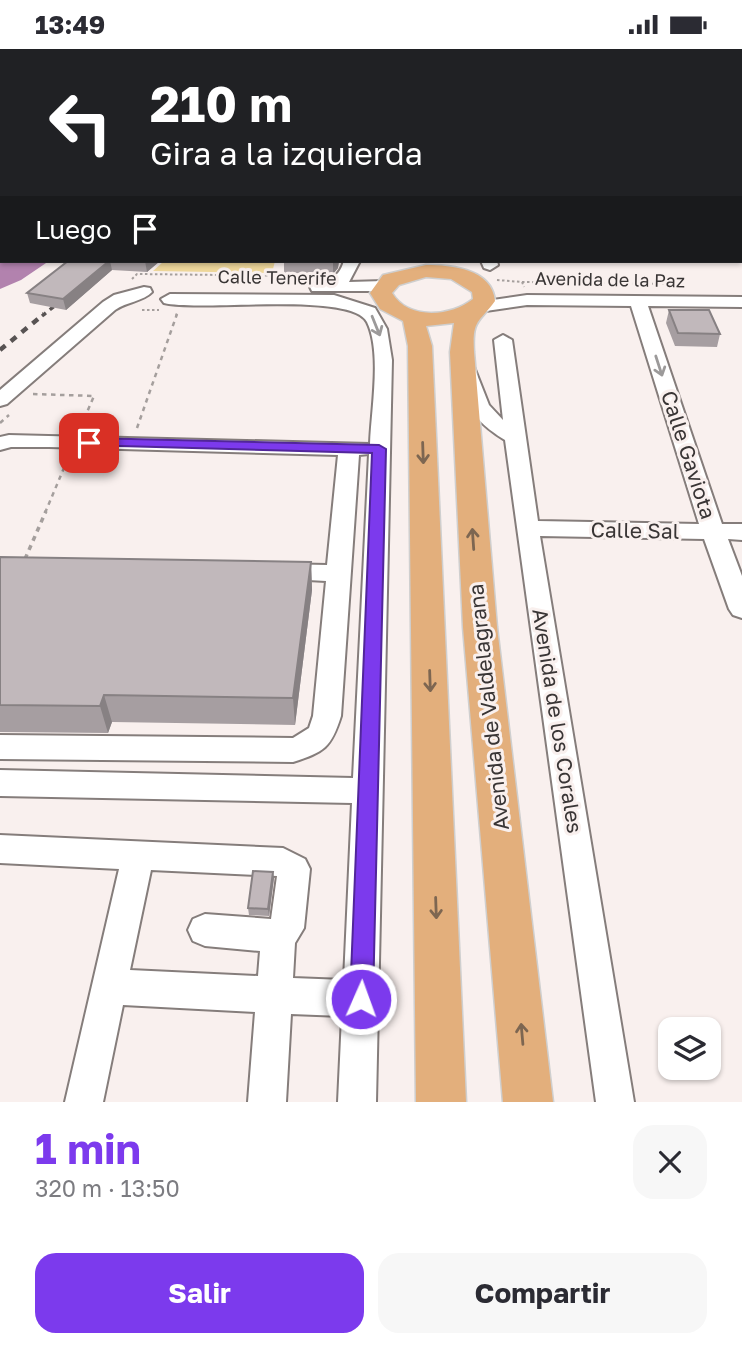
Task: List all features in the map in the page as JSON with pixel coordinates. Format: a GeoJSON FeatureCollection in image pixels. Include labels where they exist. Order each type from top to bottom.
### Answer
{"type":"FeatureCollection","features":[{"type":"Feature","properties":{"kind":"main road"},"geometry":{"type":"LineString","coordinates":[[412,267],[442,271],[457,267],[476,282],[477,303],[444,319],[413,317],[390,307],[384,290],[412,267]]}},
{"type":"Feature","properties":{"kind":"main road","name":"Avenida de Valdelagrana"},"geometry":{"type":"LineString","coordinates":[[477,303],[464,325],[460,346],[464,366],[480,627],[528,1102]]}},
{"type":"Feature","properties":{"kind":"main road"},"geometry":{"type":"LineString","coordinates":[[413,317],[421,368],[441,1102]]}},
{"type":"Feature","properties":{"kind":"street"},"geometry":{"type":"LineString","coordinates":[[325,293],[343,279],[351,264],[366,280],[384,290]]}},
{"type":"Feature","properties":{"kind":"street","name":"Calle Tenerife"},"geometry":{"type":"LineString","coordinates":[[8,404],[108,306],[120,299],[163,288],[325,293],[384,290]]}},
{"type":"Feature","properties":{"kind":"street"},"geometry":{"type":"LineString","coordinates":[[325,293],[364,308],[375,318],[380,329],[383,361],[357,1102]]}},
{"type":"Feature","properties":{"kind":"street","name":"Avenida de la Paz"},"geometry":{"type":"LineString","coordinates":[[477,303],[742,293]]}},
{"type":"Feature","properties":{"kind":"street","name":"Avenida de la Paz"},"geometry":{"type":"LineString","coordinates":[[477,303],[527,300],[742,302]]}},
{"type":"Feature","properties":{"kind":"street","name":"Calle Gaviota"},"geometry":{"type":"LineString","coordinates":[[638,301],[713,532],[742,609]]}},
{"type":"Feature","properties":{"kind":"street","name":"Avenida de los Corales"},"geometry":{"type":"LineString","coordinates":[[503,340],[527,528],[615,1102]]}},
{"type":"Feature","properties":{"kind":"street"},"geometry":{"type":"LineString","coordinates":[[464,366],[473,380],[476,398],[492,423],[516,438]]}},
{"type":"Feature","properties":{"kind":"street"},"geometry":{"type":"LineString","coordinates":[[0,444],[9,441],[379,449]]}},
{"type":"Feature","properties":{"kind":"street"},"geometry":{"type":"LineString","coordinates":[[0,747],[219,751],[293,750],[309,745],[321,734],[327,716],[349,449]]}},
{"type":"Feature","properties":{"kind":"street","name":"Calle Sal"},"geometry":{"type":"LineString","coordinates":[[527,528],[742,531]]}},
{"type":"Feature","properties":{"kind":"street"},"geometry":{"type":"LineString","coordinates":[[257,572],[338,573]]}},
{"type":"Feature","properties":{"kind":"street"},"geometry":{"type":"LineString","coordinates":[[212,787],[219,751]]}},
{"type":"Feature","properties":{"kind":"street"},"geometry":{"type":"LineString","coordinates":[[0,783],[369,791]]}},
{"type":"Feature","properties":{"kind":"street"},"geometry":{"type":"LineString","coordinates":[[0,849],[226,857],[290,865],[294,869],[287,928],[278,936],[267,1102]]}},
{"type":"Feature","properties":{"kind":"street"},"geometry":{"type":"LineString","coordinates":[[84,1102],[138,854]]}},
{"type":"Feature","properties":{"kind":"street"},"geometry":{"type":"LineString","coordinates":[[205,930],[278,936]]}},
{"type":"Feature","properties":{"kind":"street"},"geometry":{"type":"LineString","coordinates":[[109,987],[361,999]]}},
{"type":"Feature","properties":{"kind":"path"},"geometry":{"type":"LineString","coordinates":[[523,282],[673,284]]}},
{"type":"Feature","properties":{"kind":"path"},"geometry":{"type":"LineString","coordinates":[[134,437],[178,310],[136,310]]}},
{"type":"Feature","properties":{"kind":"path"},"geometry":{"type":"LineString","coordinates":[[21,568],[94,396],[32,394],[24,401]]}},
{"type":"Feature","properties":{"kind":"path"},"geometry":{"type":"LineString","coordinates":[[0,423],[8,404]]}},
{"type":"Feature","properties":{"kind":"shaded area"},"geometry":{"type":"Polygon","coordinates":[[[0,263],[46,263],[21,280],[0,289],[0,263]]]}},
{"type":"Feature","properties":{"kind":"shaded area"},"geometry":{"type":"Polygon","coordinates":[[[162,263],[274,263],[272,273],[153,271],[162,263]]]}},
{"type":"Feature","properties":{"kind":"building"},"geometry":{"type":"Polygon","coordinates":[[[65,263],[107,263],[63,299],[27,293],[65,263]]]}},
{"type":"Feature","properties":{"kind":"building"},"geometry":{"type":"Polygon","coordinates":[[[669,310],[709,310],[720,334],[678,333],[669,310]]]}},
{"type":"Feature","properties":{"kind":"building"},"geometry":{"type":"Polygon","coordinates":[[[0,557],[311,562],[293,698],[104,695],[100,706],[0,705],[0,557]]]}},
{"type":"Feature","properties":{"kind":"building"},"geometry":{"type":"Polygon","coordinates":[[[253,871],[273,872],[268,909],[248,908],[253,871]]]}},
{"type":"Feature","properties":{"kind":"railway"},"geometry":{"type":"LineString","coordinates":[[42,316],[67,296]]}},
{"type":"Feature","properties":{"kind":"railway"},"geometry":{"type":"LineString","coordinates":[[0,350],[44,314]]}},
{"type":"Feature","properties":{"kind":"route"},"geometry":{"type":"LineString","coordinates":[[89,443],[379,449],[361,999]]}}]}
